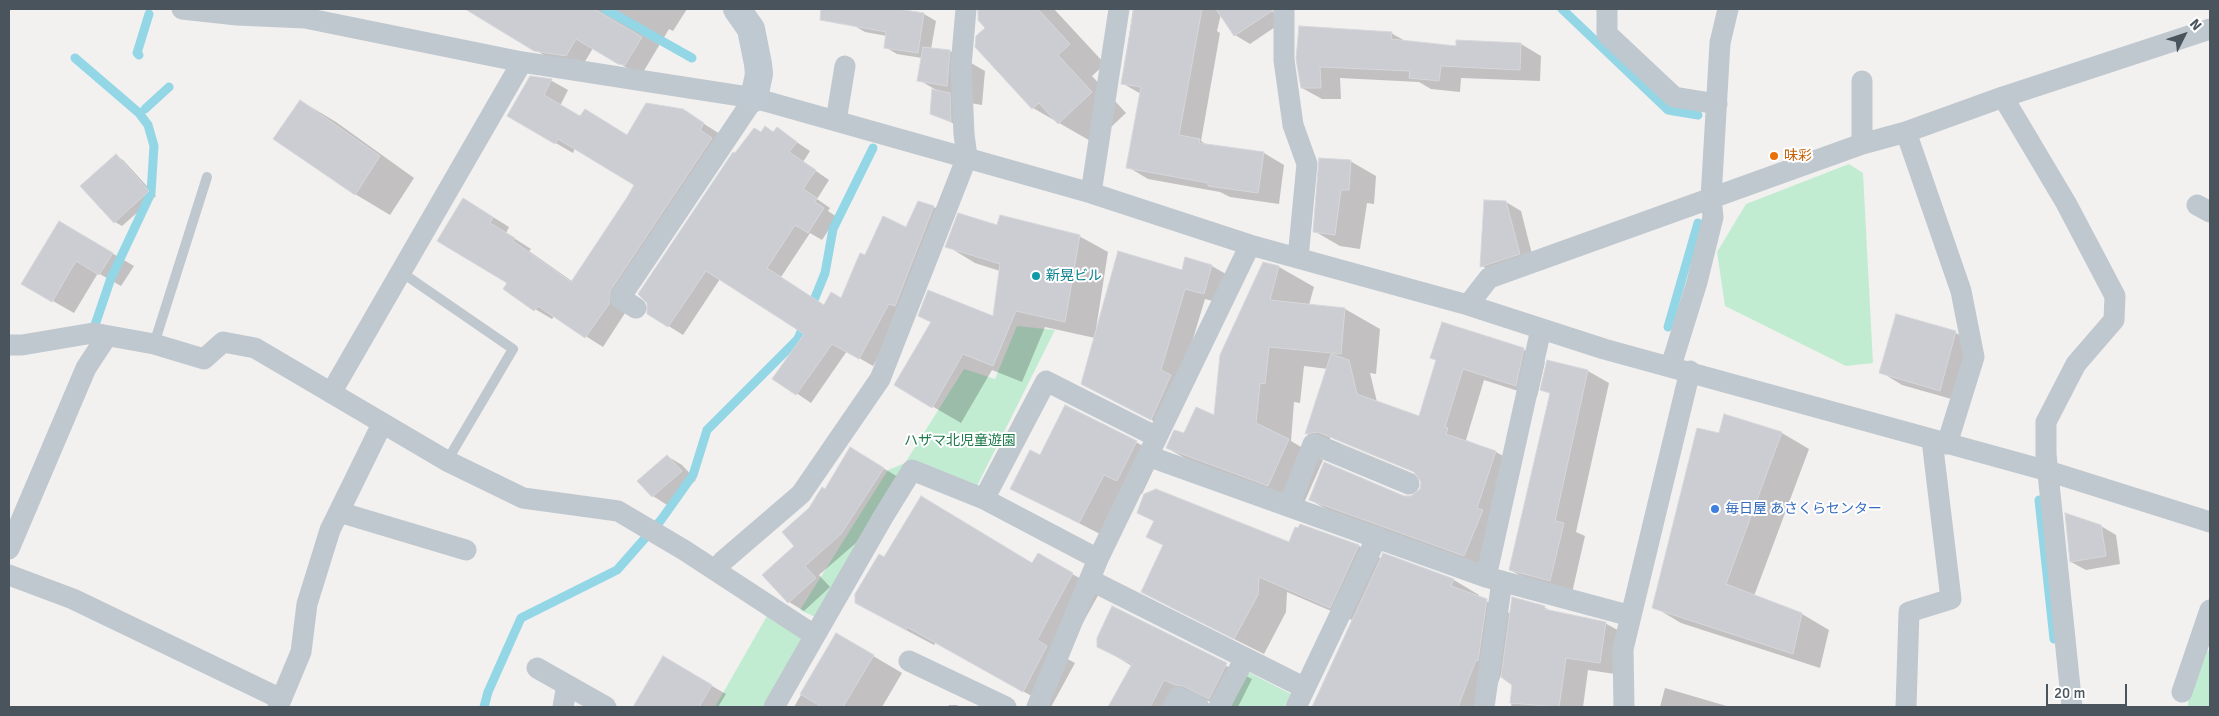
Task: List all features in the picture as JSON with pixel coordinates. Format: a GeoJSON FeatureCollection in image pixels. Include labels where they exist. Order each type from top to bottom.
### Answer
{"type":"FeatureCollection","features":[{"type":"Feature","properties":{"kind":"street"},"geometry":{"type":"LineString","coordinates":[[182,9],[307,13],[522,62],[754,98],[1091,193],[1250,245],[1468,305],[1604,349],[2048,471],[2210,522]]}},
{"type":"Feature","properties":{"kind":"street"},"geometry":{"type":"LineString","coordinates":[[621,298],[754,98],[759,74],[758,64],[751,29],[737,9]]}},
{"type":"Feature","properties":{"kind":"street"},"geometry":{"type":"LineString","coordinates":[[716,570],[722,561],[801,494],[880,379],[967,157],[961,66],[966,9]]}},
{"type":"Feature","properties":{"kind":"street"},"geometry":{"type":"LineString","coordinates":[[1091,193],[1119,9]]}},
{"type":"Feature","properties":{"kind":"street"},"geometry":{"type":"LineString","coordinates":[[1284,9],[1284,60],[1293,125],[1307,164],[1298,258]]}},
{"type":"Feature","properties":{"kind":"street"},"geometry":{"type":"LineString","coordinates":[[1607,9],[1607,34],[1674,97],[1716,104]]}},
{"type":"Feature","properties":{"kind":"street"},"geometry":{"type":"LineString","coordinates":[[1624,707],[1623,650],[1680,369],[1714,217],[1711,198],[1720,43],[1728,9]]}},
{"type":"Feature","properties":{"kind":"street"},"geometry":{"type":"LineString","coordinates":[[1468,305],[1488,278],[1862,144],[1906,132],[2003,97],[2210,29]]}},
{"type":"Feature","properties":{"kind":"street"},"geometry":{"type":"LineString","coordinates":[[332,393],[522,62]]}},
{"type":"Feature","properties":{"kind":"street"},"geometry":{"type":"LineString","coordinates":[[836,121],[845,66]]}},
{"type":"Feature","properties":{"kind":"street"},"geometry":{"type":"LineString","coordinates":[[1862,81],[1862,144]]}},
{"type":"Feature","properties":{"kind":"street"},"geometry":{"type":"LineString","coordinates":[[2003,97],[2066,203],[2115,296],[2114,320],[2076,364],[2046,422],[2048,471],[2072,707]]}},
{"type":"Feature","properties":{"kind":"street"},"geometry":{"type":"LineString","coordinates":[[1906,132],[1961,291],[1974,357],[1940,442],[1950,598],[1909,612],[1906,707]]}},
{"type":"Feature","properties":{"kind":"street"},"geometry":{"type":"LineString","coordinates":[[1037,707],[1098,559],[1250,245]]}},
{"type":"Feature","properties":{"kind":"street"},"geometry":{"type":"LineString","coordinates":[[1484,707],[1494,579],[1542,329]]}},
{"type":"Feature","properties":{"kind":"street"},"geometry":{"type":"LineString","coordinates":[[9,345],[22,345],[93,333],[154,344],[204,359],[223,342],[254,348],[447,461],[524,498],[618,511],[716,570],[814,635]]}},
{"type":"Feature","properties":{"kind":"street"},"geometry":{"type":"LineString","coordinates":[[9,549],[86,368],[107,336]]}},
{"type":"Feature","properties":{"kind":"street"},"geometry":{"type":"LineString","coordinates":[[984,499],[1046,381],[1153,447],[1289,506],[1494,579],[1631,616]]}},
{"type":"Feature","properties":{"kind":"street"},"geometry":{"type":"LineString","coordinates":[[9,575],[73,599],[280,703],[301,652],[308,604],[330,530],[382,424]]}},
{"type":"Feature","properties":{"kind":"street"},"geometry":{"type":"LineString","coordinates":[[1289,506],[1312,444],[1408,484]]}},
{"type":"Feature","properties":{"kind":"street"},"geometry":{"type":"LineString","coordinates":[[774,707],[814,635],[912,470],[984,499],[1098,559]]}},
{"type":"Feature","properties":{"kind":"street"},"geometry":{"type":"LineString","coordinates":[[339,512],[466,550]]}},
{"type":"Feature","properties":{"kind":"street"},"geometry":{"type":"LineString","coordinates":[[1296,707],[1377,537]]}},
{"type":"Feature","properties":{"kind":"street"},"geometry":{"type":"LineString","coordinates":[[1090,580],[1305,688]]}},
{"type":"Feature","properties":{"kind":"street"},"geometry":{"type":"LineString","coordinates":[[2182,692],[2210,610]]}},
{"type":"Feature","properties":{"kind":"street"},"geometry":{"type":"LineString","coordinates":[[1219,707],[1245,658]]}},
{"type":"Feature","properties":{"kind":"street"},"geometry":{"type":"LineString","coordinates":[[909,661],[1006,707]]}},
{"type":"Feature","properties":{"kind":"street"},"geometry":{"type":"LineString","coordinates":[[537,668],[606,707]]}},
{"type":"Feature","properties":{"kind":"street"},"geometry":{"type":"LineString","coordinates":[[563,707],[568,686]]}},
{"type":"Feature","properties":{"kind":"street"},"geometry":{"type":"LineString","coordinates":[[1173,707],[1178,697],[1199,707]]}},
{"type":"Feature","properties":{"kind":"lane"},"geometry":{"type":"LineString","coordinates":[[154,344],[207,177]]}},
{"type":"Feature","properties":{"kind":"lane"},"geometry":{"type":"LineString","coordinates":[[401,272],[513,349],[447,461]]}},
{"type":"Feature","properties":{"kind":"green space"},"geometry":{"type":"Polygon","coordinates":[[[1849,164],[1863,173],[1873,363],[1846,366],[1725,306],[1717,252],[1746,204],[1849,164]]]}},
{"type":"Feature","properties":{"kind":"green space","name":"ハザマ北児童遊園"},"geometry":{"type":"Polygon","coordinates":[[[1017,326],[1055,330],[976,488],[910,466],[815,617],[800,610],[888,470],[905,463],[964,369],[995,379],[1017,326]]]}},
{"type":"Feature","properties":{"kind":"green space"},"geometry":{"type":"Polygon","coordinates":[[[767,616],[806,639],[767,707],[715,707],[767,616]]]}},
{"type":"Feature","properties":{"kind":"green space"},"geometry":{"type":"Polygon","coordinates":[[[2203,648],[2210,652],[2210,707],[2188,707],[2188,696],[2203,648]]]}},
{"type":"Feature","properties":{"kind":"green space"},"geometry":{"type":"Polygon","coordinates":[[[1248,672],[1291,694],[1284,707],[1229,707],[1248,672]]]}},
{"type":"Feature","properties":{"kind":"building"},"geometry":{"type":"Polygon","coordinates":[[[465,9],[594,9],[642,37],[625,65],[618,64],[576,39],[566,56],[534,51],[465,9]]]}},
{"type":"Feature","properties":{"kind":"building"},"geometry":{"type":"Polygon","coordinates":[[[821,9],[898,9],[924,13],[918,53],[884,48],[886,32],[820,20],[821,9]]]}},
{"type":"Feature","properties":{"kind":"building"},"geometry":{"type":"Polygon","coordinates":[[[978,9],[1038,9],[1070,44],[1058,55],[1092,92],[1058,124],[1039,103],[1032,109],[975,47],[976,36],[985,28],[978,20],[978,9]]]}},
{"type":"Feature","properties":{"kind":"building"},"geometry":{"type":"Polygon","coordinates":[[[1134,9],[1202,9],[1179,135],[1200,139],[1199,143],[1264,152],[1258,193],[1208,186],[1208,183],[1126,168],[1141,87],[1121,84],[1134,9]]]}},
{"type":"Feature","properties":{"kind":"building"},"geometry":{"type":"Polygon","coordinates":[[[1216,9],[1272,9],[1272,11],[1234,36],[1216,9]]]}},
{"type":"Feature","properties":{"kind":"building"},"geometry":{"type":"Polygon","coordinates":[[[1299,26],[1392,32],[1391,39],[1456,46],[1456,40],[1521,43],[1520,70],[1441,66],[1439,81],[1409,78],[1410,71],[1320,67],[1321,88],[1301,88],[1296,59],[1299,26]]]}},
{"type":"Feature","properties":{"kind":"building"},"geometry":{"type":"Polygon","coordinates":[[[923,47],[950,50],[947,86],[917,81],[923,47]]]}},
{"type":"Feature","properties":{"kind":"building"},"geometry":{"type":"Polygon","coordinates":[[[530,76],[552,79],[544,95],[580,116],[585,109],[627,135],[646,103],[683,109],[704,123],[700,130],[712,138],[610,291],[609,304],[585,338],[538,306],[534,311],[503,289],[507,283],[437,241],[463,198],[493,217],[490,223],[515,238],[513,241],[571,282],[628,196],[634,185],[558,139],[555,144],[507,116],[530,76]]]}},
{"type":"Feature","properties":{"kind":"building"},"geometry":{"type":"Polygon","coordinates":[[[932,89],[950,93],[951,122],[930,114],[932,89]]]}},
{"type":"Feature","properties":{"kind":"building"},"geometry":{"type":"Polygon","coordinates":[[[300,100],[380,156],[355,195],[273,139],[300,100]]]}},
{"type":"Feature","properties":{"kind":"building"},"geometry":{"type":"Polygon","coordinates":[[[765,126],[773,132],[777,127],[797,142],[789,152],[816,170],[803,189],[817,198],[815,202],[824,208],[808,233],[795,225],[767,268],[824,305],[831,292],[841,298],[860,253],[865,255],[883,216],[906,227],[918,201],[934,206],[895,306],[889,304],[859,359],[832,344],[796,395],[772,379],[804,334],[706,271],[668,327],[647,314],[647,303],[638,294],[733,152],[735,153],[754,128],[761,132],[765,126]]]}},
{"type":"Feature","properties":{"kind":"building"},"geometry":{"type":"Polygon","coordinates":[[[116,154],[149,191],[114,223],[80,186],[116,154]]]}},
{"type":"Feature","properties":{"kind":"building"},"geometry":{"type":"Polygon","coordinates":[[[1319,158],[1351,160],[1349,190],[1341,190],[1335,235],[1313,232],[1319,158]]]}},
{"type":"Feature","properties":{"kind":"building"},"geometry":{"type":"Polygon","coordinates":[[[1484,200],[1506,201],[1520,254],[1480,267],[1484,200]]]}},
{"type":"Feature","properties":{"kind":"building"},"geometry":{"type":"Polygon","coordinates":[[[958,213],[997,225],[1000,215],[1080,235],[1065,322],[1016,311],[993,366],[963,354],[932,408],[894,385],[931,322],[918,316],[928,290],[993,316],[1000,264],[945,247],[958,213]]]}},
{"type":"Feature","properties":{"kind":"building"},"geometry":{"type":"Polygon","coordinates":[[[59,221],[113,253],[99,275],[76,261],[52,302],[21,284],[59,221]]]}},
{"type":"Feature","properties":{"kind":"building"},"geometry":{"type":"Polygon","coordinates":[[[1118,251],[1182,270],[1185,257],[1212,265],[1204,294],[1185,289],[1161,370],[1171,375],[1151,420],[1081,384],[1118,251]]]}},
{"type":"Feature","properties":{"kind":"building"},"geometry":{"type":"Polygon","coordinates":[[[1263,262],[1279,266],[1270,300],[1345,308],[1341,354],[1269,347],[1265,384],[1260,383],[1256,423],[1289,439],[1268,486],[1166,448],[1174,430],[1184,433],[1196,407],[1214,415],[1220,355],[1263,262]]]}},
{"type":"Feature","properties":{"kind":"building"},"geometry":{"type":"Polygon","coordinates":[[[1896,314],[1956,331],[1940,391],[1879,373],[1896,314]]]}},
{"type":"Feature","properties":{"kind":"building"},"geometry":{"type":"Polygon","coordinates":[[[1442,322],[1524,348],[1516,386],[1463,369],[1445,427],[1448,428],[1446,434],[1496,451],[1477,508],[1483,510],[1464,556],[1309,500],[1324,462],[1404,496],[1411,496],[1420,489],[1421,482],[1414,472],[1318,432],[1305,434],[1331,354],[1349,360],[1357,394],[1419,416],[1436,360],[1430,358],[1442,322]]]}},
{"type":"Feature","properties":{"kind":"building"},"geometry":{"type":"Polygon","coordinates":[[[1547,360],[1588,370],[1555,521],[1564,523],[1550,581],[1509,570],[1550,393],[1540,390],[1547,360]]]}},
{"type":"Feature","properties":{"kind":"building"},"geometry":{"type":"Polygon","coordinates":[[[1065,405],[1137,441],[1117,481],[1104,475],[1079,523],[1010,489],[1030,450],[1040,455],[1065,405]]]}},
{"type":"Feature","properties":{"kind":"building","name":"毎日屋 あさくらセンター"},"geometry":{"type":"Polygon","coordinates":[[[1724,414],[1782,432],[1726,584],[1802,613],[1793,654],[1652,608],[1697,428],[1719,433],[1724,414]]]}},
{"type":"Feature","properties":{"kind":"building"},"geometry":{"type":"Polygon","coordinates":[[[850,447],[884,468],[841,534],[805,566],[816,578],[788,603],[762,575],[794,546],[782,532],[809,508],[822,487],[825,489],[850,447]]]}},
{"type":"Feature","properties":{"kind":"building"},"geometry":{"type":"Polygon","coordinates":[[[667,455],[682,471],[652,497],[637,481],[667,455]]]}},
{"type":"Feature","properties":{"kind":"building"},"geometry":{"type":"Polygon","coordinates":[[[1156,489],[1289,542],[1295,527],[1298,528],[1300,524],[1359,545],[1330,608],[1259,577],[1258,595],[1234,639],[1141,592],[1163,545],[1146,537],[1154,521],[1137,513],[1144,494],[1156,489]]]}},
{"type":"Feature","properties":{"kind":"building"},"geometry":{"type":"Polygon","coordinates":[[[921,496],[1032,563],[1038,553],[1073,573],[1037,640],[1047,646],[1023,692],[907,627],[906,630],[855,603],[855,594],[879,554],[884,557],[921,496]]]}},
{"type":"Feature","properties":{"kind":"building"},"geometry":{"type":"Polygon","coordinates":[[[2065,513],[2101,525],[2106,556],[2070,562],[2065,513]]]}},
{"type":"Feature","properties":{"kind":"building"},"geometry":{"type":"Polygon","coordinates":[[[1383,553],[1454,579],[1451,586],[1487,599],[1478,661],[1476,660],[1458,707],[1312,707],[1383,553]]]}},
{"type":"Feature","properties":{"kind":"building"},"geometry":{"type":"Polygon","coordinates":[[[1512,597],[1545,606],[1544,609],[1606,622],[1600,663],[1566,658],[1559,707],[1510,703],[1512,685],[1501,677],[1512,597]]]}},
{"type":"Feature","properties":{"kind":"building"},"geometry":{"type":"Polygon","coordinates":[[[1112,606],[1227,663],[1209,699],[1183,686],[1164,680],[1150,707],[1108,707],[1132,664],[1097,647],[1097,638],[1112,606]]]}},
{"type":"Feature","properties":{"kind":"building"},"geometry":{"type":"Polygon","coordinates":[[[836,633],[874,655],[843,707],[822,707],[800,694],[836,633]]]}},
{"type":"Feature","properties":{"kind":"building"},"geometry":{"type":"Polygon","coordinates":[[[663,656],[712,685],[699,707],[633,707],[663,656]]]}},
{"type":"Feature","properties":{"kind":"waterway"},"geometry":{"type":"LineString","coordinates":[[605,9],[692,58]]}},
{"type":"Feature","properties":{"kind":"waterway"},"geometry":{"type":"LineString","coordinates":[[1562,9],[1668,110],[1698,115]]}},
{"type":"Feature","properties":{"kind":"waterway"},"geometry":{"type":"LineString","coordinates":[[139,55],[137,53],[149,14]]}},
{"type":"Feature","properties":{"kind":"waterway"},"geometry":{"type":"LineString","coordinates":[[75,58],[139,113],[148,125],[154,146],[151,193],[111,278],[95,325]]}},
{"type":"Feature","properties":{"kind":"waterway"},"geometry":{"type":"LineString","coordinates":[[145,109],[169,87]]}},
{"type":"Feature","properties":{"kind":"waterway"},"geometry":{"type":"LineString","coordinates":[[810,310],[825,273],[833,229],[873,148]]}},
{"type":"Feature","properties":{"kind":"waterway"},"geometry":{"type":"LineString","coordinates":[[1668,327],[1698,223]]}},
{"type":"Feature","properties":{"kind":"waterway"},"geometry":{"type":"LineString","coordinates":[[484,707],[488,692],[521,618],[617,570],[661,520],[693,475],[707,430],[798,339],[805,322]]}},
{"type":"Feature","properties":{"kind":"waterway"},"geometry":{"type":"LineString","coordinates":[[2039,500],[2054,639]]}},
{"type":"Feature","properties":{"kind":"place","name":"味彩"},"geometry":{"type":"Point","coordinates":[1774,156]}},
{"type":"Feature","properties":{"kind":"place","name":"新晃ビル"},"geometry":{"type":"Point","coordinates":[1036,276]}},
{"type":"Feature","properties":{"kind":"place","name":"毎日屋 あさくらセンター"},"geometry":{"type":"Point","coordinates":[1715,509]}}]}
